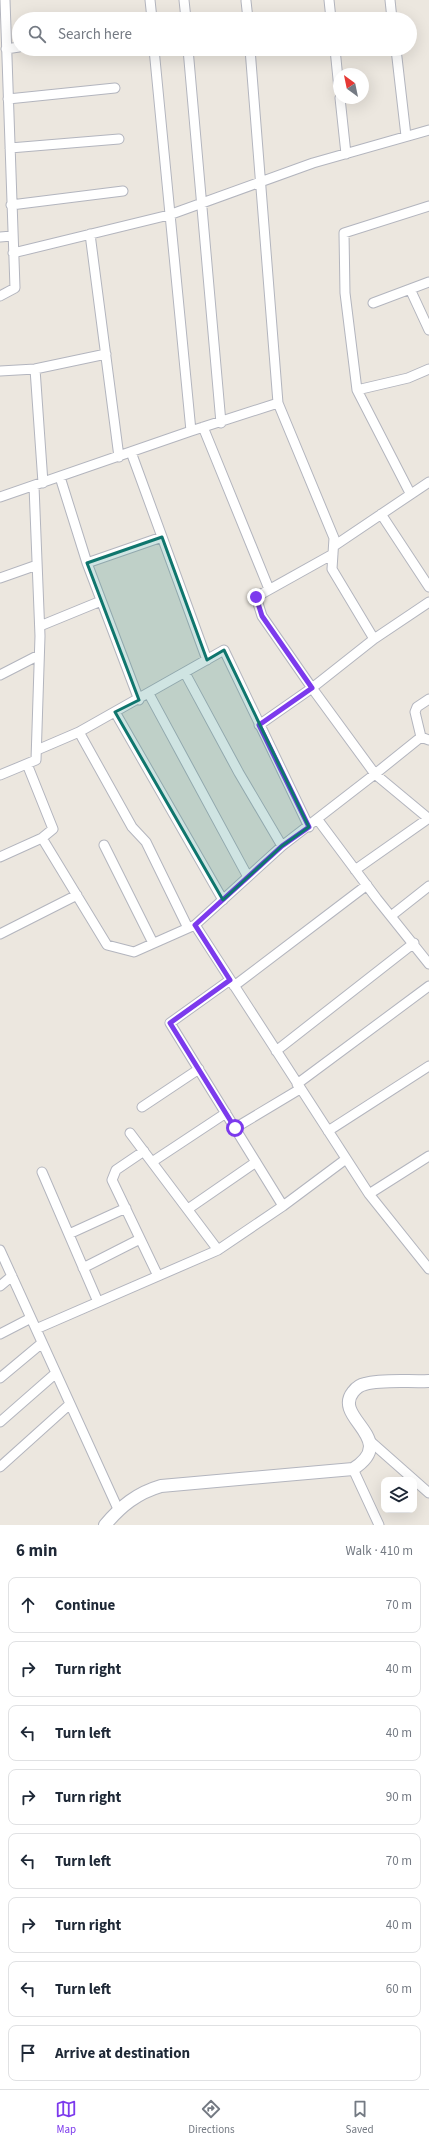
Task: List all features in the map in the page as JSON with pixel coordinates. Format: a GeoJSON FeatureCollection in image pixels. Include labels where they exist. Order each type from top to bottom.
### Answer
{"type":"FeatureCollection","features":[{"type":"Feature","properties":{"kind":"street"},"geometry":{"type":"LineString","coordinates":[[0,296],[15,288],[5,0]]}},
{"type":"Feature","properties":{"kind":"street"},"geometry":{"type":"LineString","coordinates":[[150,0],[151,12]]}},
{"type":"Feature","properties":{"kind":"street"},"geometry":{"type":"LineString","coordinates":[[184,0],[185,12]]}},
{"type":"Feature","properties":{"kind":"street"},"geometry":{"type":"LineString","coordinates":[[329,0],[330,12]]}},
{"type":"Feature","properties":{"kind":"street"},"geometry":{"type":"LineString","coordinates":[[390,0],[391,12]]}},
{"type":"Feature","properties":{"kind":"street"},"geometry":{"type":"LineString","coordinates":[[246,1],[247,12]]}},
{"type":"Feature","properties":{"kind":"street"},"geometry":{"type":"LineString","coordinates":[[6,49],[12,49]]}},
{"type":"Feature","properties":{"kind":"street"},"geometry":{"type":"LineString","coordinates":[[155,56],[191,431]]}},
{"type":"Feature","properties":{"kind":"street"},"geometry":{"type":"LineString","coordinates":[[189,56],[221,423]]}},
{"type":"Feature","properties":{"kind":"street"},"geometry":{"type":"LineString","coordinates":[[251,56],[262,181],[278,403],[334,538],[332,569],[374,639]]}},
{"type":"Feature","properties":{"kind":"street"},"geometry":{"type":"LineString","coordinates":[[336,56],[337,68]]}},
{"type":"Feature","properties":{"kind":"street"},"geometry":{"type":"LineString","coordinates":[[397,56],[406,136]]}},
{"type":"Feature","properties":{"kind":"street"},"geometry":{"type":"LineString","coordinates":[[8,99],[115,88]]}},
{"type":"Feature","properties":{"kind":"street"},"geometry":{"type":"LineString","coordinates":[[341,104],[346,154]]}},
{"type":"Feature","properties":{"kind":"street"},"geometry":{"type":"LineString","coordinates":[[13,253],[169,215],[262,181],[406,136],[427,131],[429,140]]}},
{"type":"Feature","properties":{"kind":"street"},"geometry":{"type":"LineString","coordinates":[[10,148],[119,139]]}},
{"type":"Feature","properties":{"kind":"street"},"geometry":{"type":"LineString","coordinates":[[11,205],[123,191]]}},
{"type":"Feature","properties":{"kind":"street"},"geometry":{"type":"LineString","coordinates":[[410,493],[357,390],[344,293],[344,233],[429,206]]}},
{"type":"Feature","properties":{"kind":"street"},"geometry":{"type":"LineString","coordinates":[[90,234],[119,457]]}},
{"type":"Feature","properties":{"kind":"street"},"geometry":{"type":"LineString","coordinates":[[0,237],[12,236]]}},
{"type":"Feature","properties":{"kind":"street"},"geometry":{"type":"LineString","coordinates":[[373,303],[429,282]]}},
{"type":"Feature","properties":{"kind":"street"},"geometry":{"type":"LineString","coordinates":[[410,289],[429,330]]}},
{"type":"Feature","properties":{"kind":"street"},"geometry":{"type":"LineString","coordinates":[[0,370],[35,370],[106,354]]}},
{"type":"Feature","properties":{"kind":"street"},"geometry":{"type":"LineString","coordinates":[[357,390],[408,378],[429,369]]}},
{"type":"Feature","properties":{"kind":"street"},"geometry":{"type":"LineString","coordinates":[[0,775],[36,760],[37,750],[40,626],[37,565],[38,484],[35,370]]}},
{"type":"Feature","properties":{"kind":"street"},"geometry":{"type":"LineString","coordinates":[[0,497],[191,431],[221,423],[278,403]]}},
{"type":"Feature","properties":{"kind":"street"},"geometry":{"type":"LineString","coordinates":[[203,427],[270,590]]}},
{"type":"Feature","properties":{"kind":"street"},"geometry":{"type":"LineString","coordinates":[[131,452],[207,660]]}},
{"type":"Feature","properties":{"kind":"street"},"geometry":{"type":"LineString","coordinates":[[60,477],[87,563],[139,700]]}},
{"type":"Feature","properties":{"kind":"street"},"geometry":{"type":"LineString","coordinates":[[355,870],[429,818],[375,774],[312,688],[262,616],[256,597],[270,590],[333,550],[410,493],[429,482]]}},
{"type":"Feature","properties":{"kind":"street"},"geometry":{"type":"LineString","coordinates":[[381,514],[429,587]]}},
{"type":"Feature","properties":{"kind":"street"},"geometry":{"type":"LineString","coordinates":[[87,563],[162,537]]}},
{"type":"Feature","properties":{"kind":"street"},"geometry":{"type":"LineString","coordinates":[[0,578],[37,565]]}},
{"type":"Feature","properties":{"kind":"street"},"geometry":{"type":"LineString","coordinates":[[40,626],[101,601]]}},
{"type":"Feature","properties":{"kind":"street"},"geometry":{"type":"LineString","coordinates":[[259,725],[312,688],[374,639],[429,602]]}},
{"type":"Feature","properties":{"kind":"street"},"geometry":{"type":"LineString","coordinates":[[37,750],[79,732],[139,700],[224,650],[309,827]]}},
{"type":"Feature","properties":{"kind":"street"},"geometry":{"type":"LineString","coordinates":[[0,675],[39,655]]}},
{"type":"Feature","properties":{"kind":"street"},"geometry":{"type":"LineString","coordinates":[[185,674],[239,773],[282,846]]}},
{"type":"Feature","properties":{"kind":"street"},"geometry":{"type":"LineString","coordinates":[[149,694],[248,877]]}},
{"type":"Feature","properties":{"kind":"street"},"geometry":{"type":"LineString","coordinates":[[42,838],[107,945],[134,952],[191,927],[282,846],[309,827],[375,774],[425,739],[416,712],[417,707],[429,699]]}},
{"type":"Feature","properties":{"kind":"street"},"geometry":{"type":"LineString","coordinates":[[116,712],[223,900]]}},
{"type":"Feature","properties":{"kind":"street"},"geometry":{"type":"LineString","coordinates":[[79,732],[132,827],[146,842],[191,927],[232,983],[369,1194],[429,1269]]}},
{"type":"Feature","properties":{"kind":"street"},"geometry":{"type":"LineString","coordinates":[[0,857],[42,838],[54,829],[27,764]]}},
{"type":"Feature","properties":{"kind":"street"},"geometry":{"type":"LineString","coordinates":[[318,820],[355,870],[414,943],[429,964]]}},
{"type":"Feature","properties":{"kind":"street"},"geometry":{"type":"LineString","coordinates":[[104,844],[153,943]]}},
{"type":"Feature","properties":{"kind":"street"},"geometry":{"type":"LineString","coordinates":[[283,1206],[170,1023],[232,983],[367,885]]}},
{"type":"Feature","properties":{"kind":"street"},"geometry":{"type":"LineString","coordinates":[[391,916],[429,886]]}},
{"type":"Feature","properties":{"kind":"street"},"geometry":{"type":"LineString","coordinates":[[0,934],[77,895]]}},
{"type":"Feature","properties":{"kind":"street"},"geometry":{"type":"LineString","coordinates":[[276,1051],[414,943]]}},
{"type":"Feature","properties":{"kind":"street"},"geometry":{"type":"LineString","coordinates":[[235,1128],[299,1086],[429,986]]}},
{"type":"Feature","properties":{"kind":"street"},"geometry":{"type":"LineString","coordinates":[[328,1131],[429,1066]]}},
{"type":"Feature","properties":{"kind":"street"},"geometry":{"type":"LineString","coordinates":[[142,1107],[199,1069]]}},
{"type":"Feature","properties":{"kind":"street"},"geometry":{"type":"LineString","coordinates":[[152,1162],[226,1113]]}},
{"type":"Feature","properties":{"kind":"street"},"geometry":{"type":"LineString","coordinates":[[130,1133],[218,1250]]}},
{"type":"Feature","properties":{"kind":"street"},"geometry":{"type":"LineString","coordinates":[[144,1151],[113,1175],[112,1180],[158,1276]]}},
{"type":"Feature","properties":{"kind":"street"},"geometry":{"type":"LineString","coordinates":[[369,1194],[429,1156]]}},
{"type":"Feature","properties":{"kind":"street"},"geometry":{"type":"LineString","coordinates":[[36,1329],[218,1250],[283,1206],[346,1159]]}},
{"type":"Feature","properties":{"kind":"street"},"geometry":{"type":"LineString","coordinates":[[188,1210],[256,1162]]}},
{"type":"Feature","properties":{"kind":"street"},"geometry":{"type":"LineString","coordinates":[[42,1172],[98,1302]]}},
{"type":"Feature","properties":{"kind":"street"},"geometry":{"type":"LineString","coordinates":[[68,1234],[126,1208]]}},
{"type":"Feature","properties":{"kind":"street"},"geometry":{"type":"LineString","coordinates":[[83,1268],[140,1239]]}},
{"type":"Feature","properties":{"kind":"street"},"geometry":{"type":"LineString","coordinates":[[0,1250],[118,1510]]}},
{"type":"Feature","properties":{"kind":"street"},"geometry":{"type":"LineString","coordinates":[[0,1286],[12,1276]]}},
{"type":"Feature","properties":{"kind":"street"},"geometry":{"type":"LineString","coordinates":[[0,1334],[31,1318]]}},
{"type":"Feature","properties":{"kind":"street"},"geometry":{"type":"LineString","coordinates":[[0,1378],[42,1343]]}},
{"type":"Feature","properties":{"kind":"street"},"geometry":{"type":"LineString","coordinates":[[0,1422],[56,1373]]}},
{"type":"Feature","properties":{"kind":"street"},"geometry":{"type":"LineString","coordinates":[[429,1381],[366,1384],[358,1387],[350,1395],[350,1409],[370,1441],[429,1493]]}},
{"type":"Feature","properties":{"kind":"street"},"geometry":{"type":"LineString","coordinates":[[0,1467],[70,1404]]}},
{"type":"Feature","properties":{"kind":"street"},"geometry":{"type":"LineString","coordinates":[[105,1525],[118,1510],[145,1490],[161,1486],[353,1469],[368,1457],[370,1441]]}},
{"type":"Feature","properties":{"kind":"street"},"geometry":{"type":"LineString","coordinates":[[353,1469],[379,1525]]}},
{"type":"Feature","properties":{"kind":"highlighted area"},"geometry":{"type":"Polygon","coordinates":[[[162,537],[207,660],[224,650],[309,827],[282,846],[223,900],[115,712],[139,700],[87,563],[162,537]]]}},
{"type":"Feature","properties":{"kind":"route"},"geometry":{"type":"LineString","coordinates":[[235,1128],[170,1023],[230,980],[195,925],[282,846],[309,827],[259,725],[312,688],[262,616],[256,597]]}}]}
